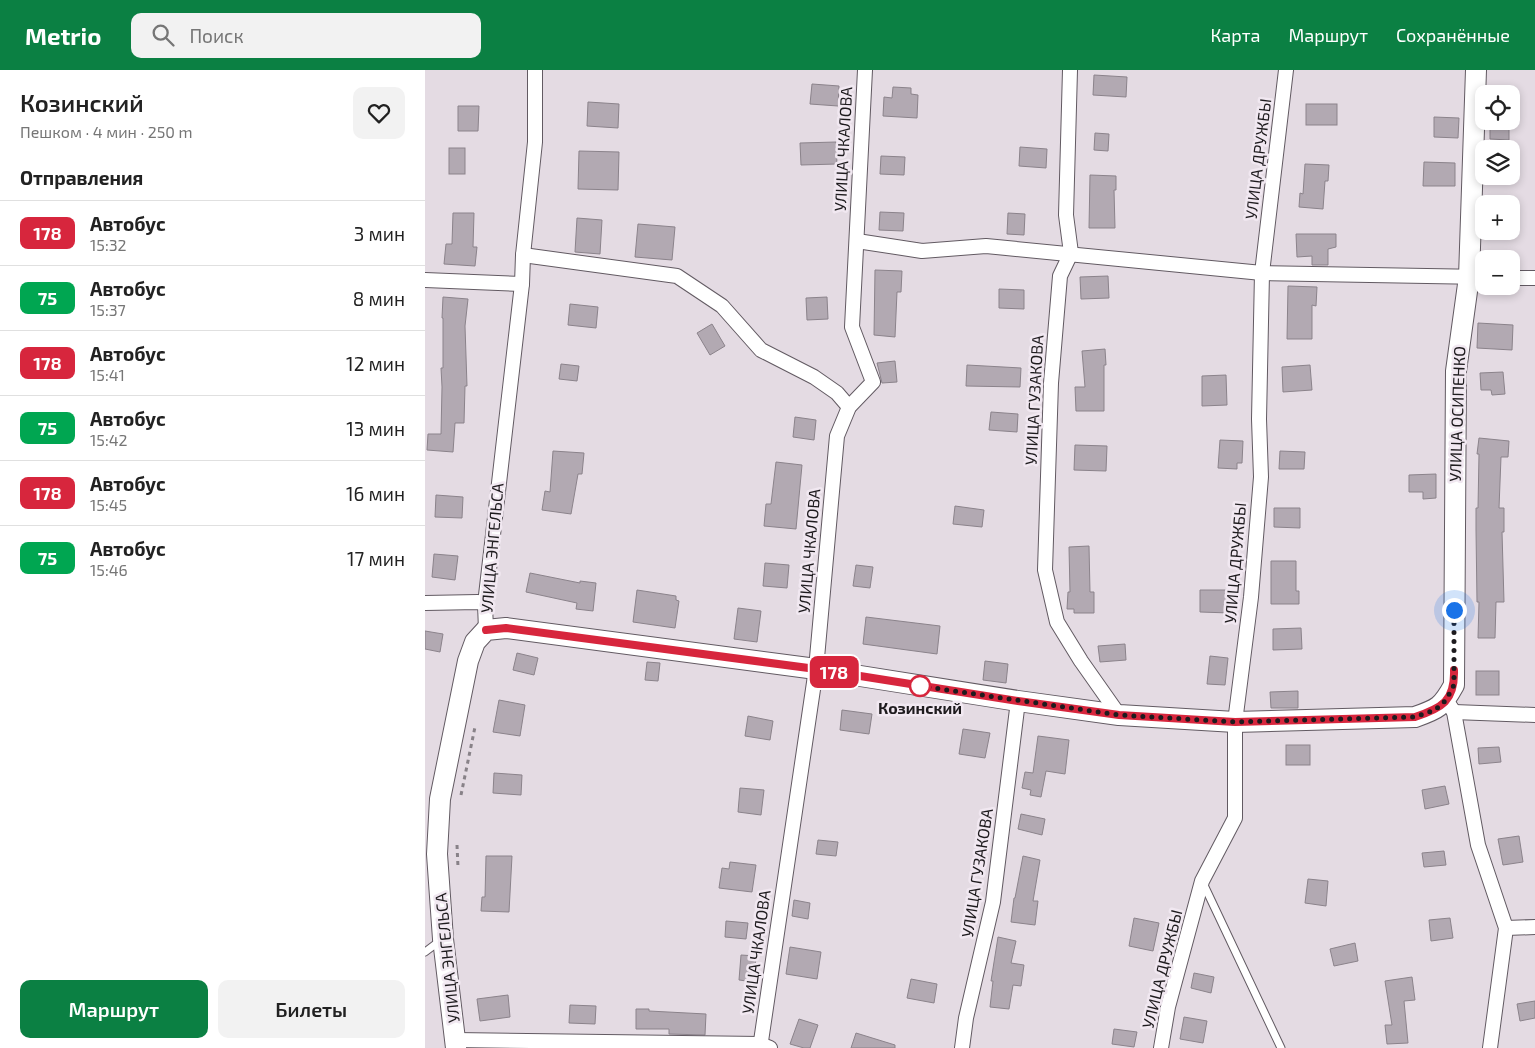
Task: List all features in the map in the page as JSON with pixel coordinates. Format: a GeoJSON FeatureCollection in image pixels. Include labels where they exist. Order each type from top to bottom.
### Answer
{"type":"FeatureCollection","features":[{"type":"Feature","properties":{"kind":"main road","name":"УЛИЦА ОСИПЕНКО"},"geometry":{"type":"LineString","coordinates":[[1476,70],[1476,250]]}},
{"type":"Feature","properties":{"kind":"main road","name":"УЛИЦА ОСИПЕНКО"},"geometry":{"type":"LineString","coordinates":[[1450,706],[1454,685],[1455,371],[1475,281]]}},
{"type":"Feature","properties":{"kind":"main road"},"geometry":{"type":"LineString","coordinates":[[486,630],[506,628],[816,669],[1119,715],[1235,722],[1415,717],[1450,706]]}},
{"type":"Feature","properties":{"kind":"main road","name":"УЛИЦА ЭНГЕЛЬСА"},"geometry":{"type":"LineString","coordinates":[[456,1044],[443,939],[437,854],[439,799],[468,661],[475,642],[486,630]]}},
{"type":"Feature","properties":{"kind":"street","name":"УЛИЦА ЭНГЕЛЬСА"},"geometry":{"type":"LineString","coordinates":[[486,630],[485,604],[522,284],[523,254],[535,142],[535,70]]}},
{"type":"Feature","properties":{"kind":"street","name":"УЛИЦА ЧКАЛОВА"},"geometry":{"type":"LineString","coordinates":[[763,1047],[816,669],[837,436],[849,407],[873,382],[852,327],[865,70]]}},
{"type":"Feature","properties":{"kind":"street"},"geometry":{"type":"LineString","coordinates":[[1070,70],[1067,215],[1071,253]]}},
{"type":"Feature","properties":{"kind":"street","name":"УЛИЦА ДРУЖБЫ"},"geometry":{"type":"LineString","coordinates":[[1161,1048],[1168,1007],[1202,881],[1235,818],[1235,722],[1251,596],[1261,477],[1259,419],[1262,273],[1286,70]]}},
{"type":"Feature","properties":{"kind":"street"},"geometry":{"type":"LineString","coordinates":[[857,240],[922,252],[986,246],[1262,273],[1475,277]]}},
{"type":"Feature","properties":{"kind":"street","name":"УЛИЦА ГУЗАКОВА"},"geometry":{"type":"LineString","coordinates":[[1071,253],[1060,276],[1052,374],[1045,570],[1057,622],[1081,661],[1119,715]]}},
{"type":"Feature","properties":{"kind":"street"},"geometry":{"type":"LineString","coordinates":[[523,254],[677,276],[722,306],[761,350],[814,377],[837,393],[849,407]]}},
{"type":"Feature","properties":{"kind":"street"},"geometry":{"type":"LineString","coordinates":[[1520,278],[1535,278]]}},
{"type":"Feature","properties":{"kind":"street"},"geometry":{"type":"LineString","coordinates":[[425,280],[522,284]]}},
{"type":"Feature","properties":{"kind":"street"},"geometry":{"type":"LineString","coordinates":[[425,603],[477,602],[485,604]]}},
{"type":"Feature","properties":{"kind":"street","name":"УЛИЦА ГУЗАКОВА"},"geometry":{"type":"LineString","coordinates":[[962,1048],[993,902],[1018,701]]}},
{"type":"Feature","properties":{"kind":"street"},"geometry":{"type":"LineString","coordinates":[[1491,1048],[1506,928],[1478,845],[1450,706],[1535,715]]}},
{"type":"Feature","properties":{"kind":"street"},"geometry":{"type":"LineString","coordinates":[[1506,928],[1535,927]]}},
{"type":"Feature","properties":{"kind":"street"},"geometry":{"type":"LineString","coordinates":[[456,1044],[763,1047]]}},
{"type":"Feature","properties":{"kind":"lane"},"geometry":{"type":"LineString","coordinates":[[1202,881],[1281,1048]]}},
{"type":"Feature","properties":{"kind":"lane"},"geometry":{"type":"LineString","coordinates":[[425,952],[443,939]]}},
{"type":"Feature","properties":{"kind":"path"},"geometry":{"type":"LineString","coordinates":[[460,799],[475,727]]}},
{"type":"Feature","properties":{"kind":"path"},"geometry":{"type":"LineString","coordinates":[[457,836],[458,874]]}},
{"type":"Feature","properties":{"kind":"building"},"geometry":{"type":"Polygon","coordinates":[[[1094,75],[1127,77],[1126,97],[1093,95],[1094,75]]]}},
{"type":"Feature","properties":{"kind":"building"},"geometry":{"type":"Polygon","coordinates":[[[812,84],[839,86],[838,106],[810,104],[812,84]]]}},
{"type":"Feature","properties":{"kind":"building"},"geometry":{"type":"Polygon","coordinates":[[[893,87],[911,88],[911,94],[918,95],[917,118],[883,116],[884,97],[892,98],[893,87]]]}},
{"type":"Feature","properties":{"kind":"building"},"geometry":{"type":"Polygon","coordinates":[[[588,102],[619,104],[618,128],[587,126],[588,102]]]}},
{"type":"Feature","properties":{"kind":"building"},"geometry":{"type":"Polygon","coordinates":[[[1306,104],[1337,104],[1337,125],[1306,125],[1306,104]]]}},
{"type":"Feature","properties":{"kind":"building"},"geometry":{"type":"Polygon","coordinates":[[[458,106],[479,106],[478,131],[458,131],[458,106]]]}},
{"type":"Feature","properties":{"kind":"building"},"geometry":{"type":"Polygon","coordinates":[[[1434,117],[1459,118],[1458,138],[1434,137],[1434,117]]]}},
{"type":"Feature","properties":{"kind":"building"},"geometry":{"type":"Polygon","coordinates":[[[1490,130],[1509,130],[1509,140],[1490,139],[1490,130]]]}},
{"type":"Feature","properties":{"kind":"building"},"geometry":{"type":"Polygon","coordinates":[[[1095,133],[1109,134],[1108,151],[1094,150],[1095,133]]]}},
{"type":"Feature","properties":{"kind":"building"},"geometry":{"type":"Polygon","coordinates":[[[836,142],[837,164],[801,165],[800,143],[836,142]]]}},
{"type":"Feature","properties":{"kind":"building"},"geometry":{"type":"Polygon","coordinates":[[[1020,147],[1047,149],[1046,168],[1019,166],[1020,147]]]}},
{"type":"Feature","properties":{"kind":"building"},"geometry":{"type":"Polygon","coordinates":[[[449,148],[465,148],[465,174],[449,174],[449,148]]]}},
{"type":"Feature","properties":{"kind":"building"},"geometry":{"type":"Polygon","coordinates":[[[579,151],[619,152],[618,190],[578,189],[579,151]]]}},
{"type":"Feature","properties":{"kind":"building"},"geometry":{"type":"Polygon","coordinates":[[[881,156],[905,157],[904,175],[880,174],[881,156]]]}},
{"type":"Feature","properties":{"kind":"building"},"geometry":{"type":"Polygon","coordinates":[[[1424,162],[1455,163],[1455,186],[1423,186],[1424,162]]]}},
{"type":"Feature","properties":{"kind":"building"},"geometry":{"type":"Polygon","coordinates":[[[1305,164],[1329,165],[1328,181],[1325,181],[1323,209],[1299,207],[1300,193],[1303,194],[1305,164]]]}},
{"type":"Feature","properties":{"kind":"building"},"geometry":{"type":"Polygon","coordinates":[[[1090,175],[1116,176],[1116,190],[1114,190],[1115,228],[1089,228],[1090,175]]]}},
{"type":"Feature","properties":{"kind":"building"},"geometry":{"type":"Polygon","coordinates":[[[880,212],[904,213],[903,231],[879,230],[880,212]]]}},
{"type":"Feature","properties":{"kind":"building"},"geometry":{"type":"Polygon","coordinates":[[[453,213],[474,213],[473,247],[477,247],[475,266],[444,264],[446,244],[452,244],[453,213]]]}},
{"type":"Feature","properties":{"kind":"building"},"geometry":{"type":"Polygon","coordinates":[[[1008,213],[1025,214],[1024,235],[1007,234],[1008,213]]]}},
{"type":"Feature","properties":{"kind":"building"},"geometry":{"type":"Polygon","coordinates":[[[577,218],[602,220],[600,254],[575,252],[577,218]]]}},
{"type":"Feature","properties":{"kind":"building"},"geometry":{"type":"Polygon","coordinates":[[[638,224],[675,227],[672,260],[635,257],[638,224]]]}},
{"type":"Feature","properties":{"kind":"building"},"geometry":{"type":"Polygon","coordinates":[[[1296,234],[1336,234],[1336,247],[1328,249],[1328,265],[1312,265],[1312,256],[1297,257],[1296,234]]]}},
{"type":"Feature","properties":{"kind":"building"},"geometry":{"type":"Polygon","coordinates":[[[875,270],[902,271],[901,292],[897,292],[895,337],[874,335],[875,270]]]}},
{"type":"Feature","properties":{"kind":"building"},"geometry":{"type":"Polygon","coordinates":[[[1108,276],[1109,298],[1081,299],[1080,277],[1108,276]]]}},
{"type":"Feature","properties":{"kind":"building"},"geometry":{"type":"Polygon","coordinates":[[[1288,286],[1317,287],[1316,306],[1312,305],[1312,339],[1287,339],[1288,286]]]}},
{"type":"Feature","properties":{"kind":"building"},"geometry":{"type":"Polygon","coordinates":[[[999,289],[1024,290],[1024,309],[999,308],[999,289]]]}},
{"type":"Feature","properties":{"kind":"building"},"geometry":{"type":"Polygon","coordinates":[[[443,297],[468,299],[465,326],[467,386],[465,386],[464,423],[455,423],[453,452],[427,450],[428,434],[441,434],[443,297]]]}},
{"type":"Feature","properties":{"kind":"building"},"geometry":{"type":"Polygon","coordinates":[[[827,297],[828,319],[807,320],[806,298],[827,297]]]}},
{"type":"Feature","properties":{"kind":"building"},"geometry":{"type":"Polygon","coordinates":[[[570,304],[598,307],[596,328],[568,325],[570,304]]]}},
{"type":"Feature","properties":{"kind":"building"},"geometry":{"type":"Polygon","coordinates":[[[1478,323],[1513,325],[1512,350],[1477,348],[1478,323]]]}},
{"type":"Feature","properties":{"kind":"building"},"geometry":{"type":"Polygon","coordinates":[[[712,324],[725,346],[710,355],[697,333],[712,324]]]}},
{"type":"Feature","properties":{"kind":"building"},"geometry":{"type":"Polygon","coordinates":[[[1105,349],[1104,411],[1076,411],[1075,387],[1085,387],[1082,351],[1105,349]]]}},
{"type":"Feature","properties":{"kind":"building"},"geometry":{"type":"Polygon","coordinates":[[[895,361],[897,382],[882,383],[877,363],[895,361]]]}},
{"type":"Feature","properties":{"kind":"building"},"geometry":{"type":"Polygon","coordinates":[[[561,364],[579,366],[577,381],[559,379],[561,364]]]}},
{"type":"Feature","properties":{"kind":"building"},"geometry":{"type":"Polygon","coordinates":[[[967,365],[1021,368],[1020,387],[966,386],[967,365]]]}},
{"type":"Feature","properties":{"kind":"building"},"geometry":{"type":"Polygon","coordinates":[[[1310,365],[1312,390],[1283,392],[1282,367],[1310,365]]]}},
{"type":"Feature","properties":{"kind":"building"},"geometry":{"type":"Polygon","coordinates":[[[1503,372],[1505,394],[1492,395],[1491,390],[1481,390],[1480,373],[1503,372]]]}},
{"type":"Feature","properties":{"kind":"building"},"geometry":{"type":"Polygon","coordinates":[[[1226,375],[1227,405],[1202,406],[1202,376],[1226,375]]]}},
{"type":"Feature","properties":{"kind":"building"},"geometry":{"type":"Polygon","coordinates":[[[991,412],[1018,414],[1017,432],[989,430],[991,412]]]}},
{"type":"Feature","properties":{"kind":"building"},"geometry":{"type":"Polygon","coordinates":[[[795,417],[816,420],[814,440],[793,437],[795,417]]]}},
{"type":"Feature","properties":{"kind":"building"},"geometry":{"type":"Polygon","coordinates":[[[1479,438],[1509,441],[1508,457],[1501,457],[1499,508],[1504,508],[1504,532],[1502,532],[1504,602],[1496,602],[1495,638],[1478,638],[1479,602],[1477,602],[1476,508],[1478,508],[1479,454],[1477,454],[1479,438]]]}},
{"type":"Feature","properties":{"kind":"building"},"geometry":{"type":"Polygon","coordinates":[[[1220,440],[1243,441],[1242,463],[1237,463],[1237,469],[1218,468],[1220,440]]]}},
{"type":"Feature","properties":{"kind":"building"},"geometry":{"type":"Polygon","coordinates":[[[1075,445],[1107,446],[1106,471],[1074,470],[1075,445]]]}},
{"type":"Feature","properties":{"kind":"building"},"geometry":{"type":"Polygon","coordinates":[[[553,451],[584,453],[582,474],[578,474],[571,514],[542,510],[545,491],[550,492],[553,451]]]}},
{"type":"Feature","properties":{"kind":"building"},"geometry":{"type":"Polygon","coordinates":[[[1280,451],[1305,452],[1304,469],[1279,469],[1280,451]]]}},
{"type":"Feature","properties":{"kind":"building"},"geometry":{"type":"Polygon","coordinates":[[[776,462],[802,465],[796,529],[764,526],[766,504],[771,504],[776,462]]]}},
{"type":"Feature","properties":{"kind":"building"},"geometry":{"type":"Polygon","coordinates":[[[1436,474],[1436,498],[1423,499],[1423,492],[1409,492],[1409,475],[1436,474]]]}},
{"type":"Feature","properties":{"kind":"building"},"geometry":{"type":"Polygon","coordinates":[[[436,495],[463,497],[462,518],[435,517],[436,495]]]}},
{"type":"Feature","properties":{"kind":"building"},"geometry":{"type":"Polygon","coordinates":[[[955,506],[984,510],[982,527],[953,524],[955,506]]]}},
{"type":"Feature","properties":{"kind":"building"},"geometry":{"type":"Polygon","coordinates":[[[1274,508],[1300,508],[1300,528],[1274,527],[1274,508]]]}},
{"type":"Feature","properties":{"kind":"building"},"geometry":{"type":"Polygon","coordinates":[[[1089,546],[1090,592],[1094,592],[1094,613],[1074,613],[1074,609],[1067,609],[1068,592],[1070,592],[1069,547],[1089,546]]]}},
{"type":"Feature","properties":{"kind":"building"},"geometry":{"type":"Polygon","coordinates":[[[434,554],[458,556],[455,580],[432,577],[434,554]]]}},
{"type":"Feature","properties":{"kind":"building"},"geometry":{"type":"Polygon","coordinates":[[[1271,561],[1296,561],[1296,591],[1299,591],[1299,604],[1271,604],[1271,561]]]}},
{"type":"Feature","properties":{"kind":"building"},"geometry":{"type":"Polygon","coordinates":[[[765,563],[789,565],[787,588],[763,586],[765,563]]]}},
{"type":"Feature","properties":{"kind":"building"},"geometry":{"type":"Polygon","coordinates":[[[856,565],[873,567],[870,588],[853,586],[856,565]]]}},
{"type":"Feature","properties":{"kind":"building"},"geometry":{"type":"Polygon","coordinates":[[[530,573],[580,583],[580,581],[596,583],[593,611],[576,609],[577,603],[526,592],[530,573]]]}},
{"type":"Feature","properties":{"kind":"building"},"geometry":{"type":"Polygon","coordinates":[[[637,590],[676,596],[676,600],[679,601],[675,628],[633,622],[637,590]]]}},
{"type":"Feature","properties":{"kind":"building"},"geometry":{"type":"Polygon","coordinates":[[[1200,590],[1231,590],[1230,613],[1200,612],[1200,590]]]}},
{"type":"Feature","properties":{"kind":"building"},"geometry":{"type":"Polygon","coordinates":[[[738,608],[761,611],[757,642],[734,639],[738,608]]]}},
{"type":"Feature","properties":{"kind":"building"},"geometry":{"type":"Polygon","coordinates":[[[866,617],[940,626],[937,654],[863,644],[866,617]]]}},
{"type":"Feature","properties":{"kind":"building"},"geometry":{"type":"Polygon","coordinates":[[[1301,628],[1302,649],[1273,650],[1273,629],[1301,628]]]}},
{"type":"Feature","properties":{"kind":"building"},"geometry":{"type":"Polygon","coordinates":[[[425,631],[443,634],[440,652],[425,649],[425,631]]]}},
{"type":"Feature","properties":{"kind":"building"},"geometry":{"type":"Polygon","coordinates":[[[1125,644],[1126,660],[1100,662],[1098,646],[1125,644]]]}},
{"type":"Feature","properties":{"kind":"building"},"geometry":{"type":"Polygon","coordinates":[[[517,653],[538,658],[534,675],[513,670],[517,653]]]}},
{"type":"Feature","properties":{"kind":"building"},"geometry":{"type":"Polygon","coordinates":[[[1210,656],[1228,658],[1225,685],[1207,684],[1210,656]]]}},
{"type":"Feature","properties":{"kind":"building"},"geometry":{"type":"Polygon","coordinates":[[[985,661],[1008,664],[1006,683],[983,680],[985,661]]]}},
{"type":"Feature","properties":{"kind":"building"},"geometry":{"type":"Polygon","coordinates":[[[647,662],[660,663],[658,681],[645,680],[647,662]]]}},
{"type":"Feature","properties":{"kind":"building"},"geometry":{"type":"Polygon","coordinates":[[[1476,671],[1499,671],[1499,695],[1476,695],[1476,671]]]}},
{"type":"Feature","properties":{"kind":"building"},"geometry":{"type":"Polygon","coordinates":[[[1298,691],[1298,708],[1271,708],[1270,692],[1298,691]]]}},
{"type":"Feature","properties":{"kind":"building"},"geometry":{"type":"Polygon","coordinates":[[[499,700],[525,705],[520,736],[493,732],[499,700]]]}},
{"type":"Feature","properties":{"kind":"building"},"geometry":{"type":"Polygon","coordinates":[[[842,710],[872,714],[869,734],[840,730],[842,710]]]}},
{"type":"Feature","properties":{"kind":"building"},"geometry":{"type":"Polygon","coordinates":[[[748,716],[773,721],[770,740],[745,736],[748,716]]]}},
{"type":"Feature","properties":{"kind":"building"},"geometry":{"type":"Polygon","coordinates":[[[963,729],[990,733],[985,758],[959,754],[963,729]]]}},
{"type":"Feature","properties":{"kind":"building"},"geometry":{"type":"Polygon","coordinates":[[[1038,736],[1069,740],[1065,774],[1046,771],[1041,797],[1030,795],[1031,790],[1022,788],[1025,772],[1033,773],[1038,736]]]}},
{"type":"Feature","properties":{"kind":"building"},"geometry":{"type":"Polygon","coordinates":[[[1286,745],[1310,745],[1310,765],[1286,765],[1286,745]]]}},
{"type":"Feature","properties":{"kind":"building"},"geometry":{"type":"Polygon","coordinates":[[[1499,747],[1501,762],[1479,764],[1478,748],[1499,747]]]}},
{"type":"Feature","properties":{"kind":"building"},"geometry":{"type":"Polygon","coordinates":[[[494,773],[522,775],[521,795],[493,793],[494,773]]]}},
{"type":"Feature","properties":{"kind":"building"},"geometry":{"type":"Polygon","coordinates":[[[1445,786],[1449,804],[1425,809],[1422,790],[1445,786]]]}},
{"type":"Feature","properties":{"kind":"building"},"geometry":{"type":"Polygon","coordinates":[[[740,788],[764,790],[761,815],[738,812],[740,788]]]}},
{"type":"Feature","properties":{"kind":"building"},"geometry":{"type":"Polygon","coordinates":[[[1021,814],[1045,819],[1042,835],[1018,829],[1021,814]]]}},
{"type":"Feature","properties":{"kind":"building"},"geometry":{"type":"Polygon","coordinates":[[[1519,836],[1523,862],[1503,865],[1498,839],[1519,836]]]}},
{"type":"Feature","properties":{"kind":"building"},"geometry":{"type":"Polygon","coordinates":[[[818,840],[838,842],[836,856],[816,854],[818,840]]]}},
{"type":"Feature","properties":{"kind":"building"},"geometry":{"type":"Polygon","coordinates":[[[1444,851],[1446,865],[1424,867],[1422,853],[1444,851]]]}},
{"type":"Feature","properties":{"kind":"building"},"geometry":{"type":"Polygon","coordinates":[[[486,856],[512,856],[509,912],[481,911],[482,897],[485,897],[486,856]]]}},
{"type":"Feature","properties":{"kind":"building"},"geometry":{"type":"Polygon","coordinates":[[[1023,856],[1040,860],[1033,901],[1038,901],[1035,925],[1011,922],[1023,856]]]}},
{"type":"Feature","properties":{"kind":"building"},"geometry":{"type":"Polygon","coordinates":[[[730,862],[756,865],[752,892],[719,888],[722,868],[729,869],[730,862]]]}},
{"type":"Feature","properties":{"kind":"building"},"geometry":{"type":"Polygon","coordinates":[[[1308,879],[1328,881],[1326,906],[1305,903],[1308,879]]]}},
{"type":"Feature","properties":{"kind":"building"},"geometry":{"type":"Polygon","coordinates":[[[794,900],[810,903],[808,919],[792,916],[794,900]]]}},
{"type":"Feature","properties":{"kind":"building"},"geometry":{"type":"Polygon","coordinates":[[[1134,918],[1159,923],[1153,951],[1129,946],[1134,918]]]}},
{"type":"Feature","properties":{"kind":"building"},"geometry":{"type":"Polygon","coordinates":[[[1450,918],[1453,938],[1431,941],[1429,920],[1450,918]]]}},
{"type":"Feature","properties":{"kind":"building"},"geometry":{"type":"Polygon","coordinates":[[[726,921],[748,923],[746,939],[725,937],[726,921]]]}},
{"type":"Feature","properties":{"kind":"building"},"geometry":{"type":"Polygon","coordinates":[[[998,937],[1016,941],[1011,963],[1024,965],[1021,986],[1013,985],[1009,1009],[990,1007],[993,981],[991,981],[998,937]]]}},
{"type":"Feature","properties":{"kind":"building"},"geometry":{"type":"Polygon","coordinates":[[[1355,943],[1358,961],[1334,966],[1330,949],[1355,943]]]}},
{"type":"Feature","properties":{"kind":"building"},"geometry":{"type":"Polygon","coordinates":[[[790,947],[821,952],[817,979],[786,974],[790,947]]]}},
{"type":"Feature","properties":{"kind":"building"},"geometry":{"type":"Polygon","coordinates":[[[741,955],[756,956],[754,982],[739,980],[741,955]]]}},
{"type":"Feature","properties":{"kind":"building"},"geometry":{"type":"Polygon","coordinates":[[[1194,973],[1214,977],[1211,993],[1191,988],[1194,973]]]}},
{"type":"Feature","properties":{"kind":"building"},"geometry":{"type":"Polygon","coordinates":[[[1412,977],[1415,1000],[1404,1001],[1408,1043],[1387,1044],[1385,1025],[1392,1025],[1385,981],[1412,977]]]}},
{"type":"Feature","properties":{"kind":"building"},"geometry":{"type":"Polygon","coordinates":[[[911,979],[937,984],[934,1003],[907,998],[911,979]]]}},
{"type":"Feature","properties":{"kind":"building"},"geometry":{"type":"Polygon","coordinates":[[[508,995],[510,1017],[480,1021],[477,999],[508,995]]]}},
{"type":"Feature","properties":{"kind":"building"},"geometry":{"type":"Polygon","coordinates":[[[1535,1001],[1535,1018],[1520,1021],[1517,1004],[1535,1001]]]}},
{"type":"Feature","properties":{"kind":"building"},"geometry":{"type":"Polygon","coordinates":[[[570,1005],[596,1006],[595,1024],[569,1023],[570,1005]]]}},
{"type":"Feature","properties":{"kind":"building"},"geometry":{"type":"Polygon","coordinates":[[[636,1009],[706,1014],[705,1035],[669,1034],[669,1029],[636,1029],[636,1009]]]}},
{"type":"Feature","properties":{"kind":"building"},"geometry":{"type":"Polygon","coordinates":[[[1184,1017],[1207,1021],[1203,1043],[1180,1039],[1184,1017]]]}},
{"type":"Feature","properties":{"kind":"building"},"geometry":{"type":"Polygon","coordinates":[[[799,1019],[818,1025],[810,1048],[790,1044],[799,1019]]]}},
{"type":"Feature","properties":{"kind":"building"},"geometry":{"type":"Polygon","coordinates":[[[1114,1029],[1137,1032],[1134,1047],[1112,1044],[1114,1029]]]}},
{"type":"Feature","properties":{"kind":"building"},"geometry":{"type":"Polygon","coordinates":[[[856,1033],[895,1045],[895,1048],[851,1048],[856,1033]]]}},
{"type":"Feature","properties":{"kind":"bus line","name":"178"},"geometry":{"type":"LineString","coordinates":[[486,630],[506,628],[816,669],[1119,715],[1235,722],[1415,717],[1435,710],[1446,700],[1454,685],[1454,670]]}},
{"type":"Feature","properties":{"kind":"place","name":"Козинский"},"geometry":{"type":"Point","coordinates":[920,686]}},
{"type":"Feature","properties":{"kind":"route"},"geometry":{"type":"LineString","coordinates":[[920,686],[1119,715],[1235,722],[1415,717],[1435,710],[1446,700],[1454,685],[1454,610]]}}]}
